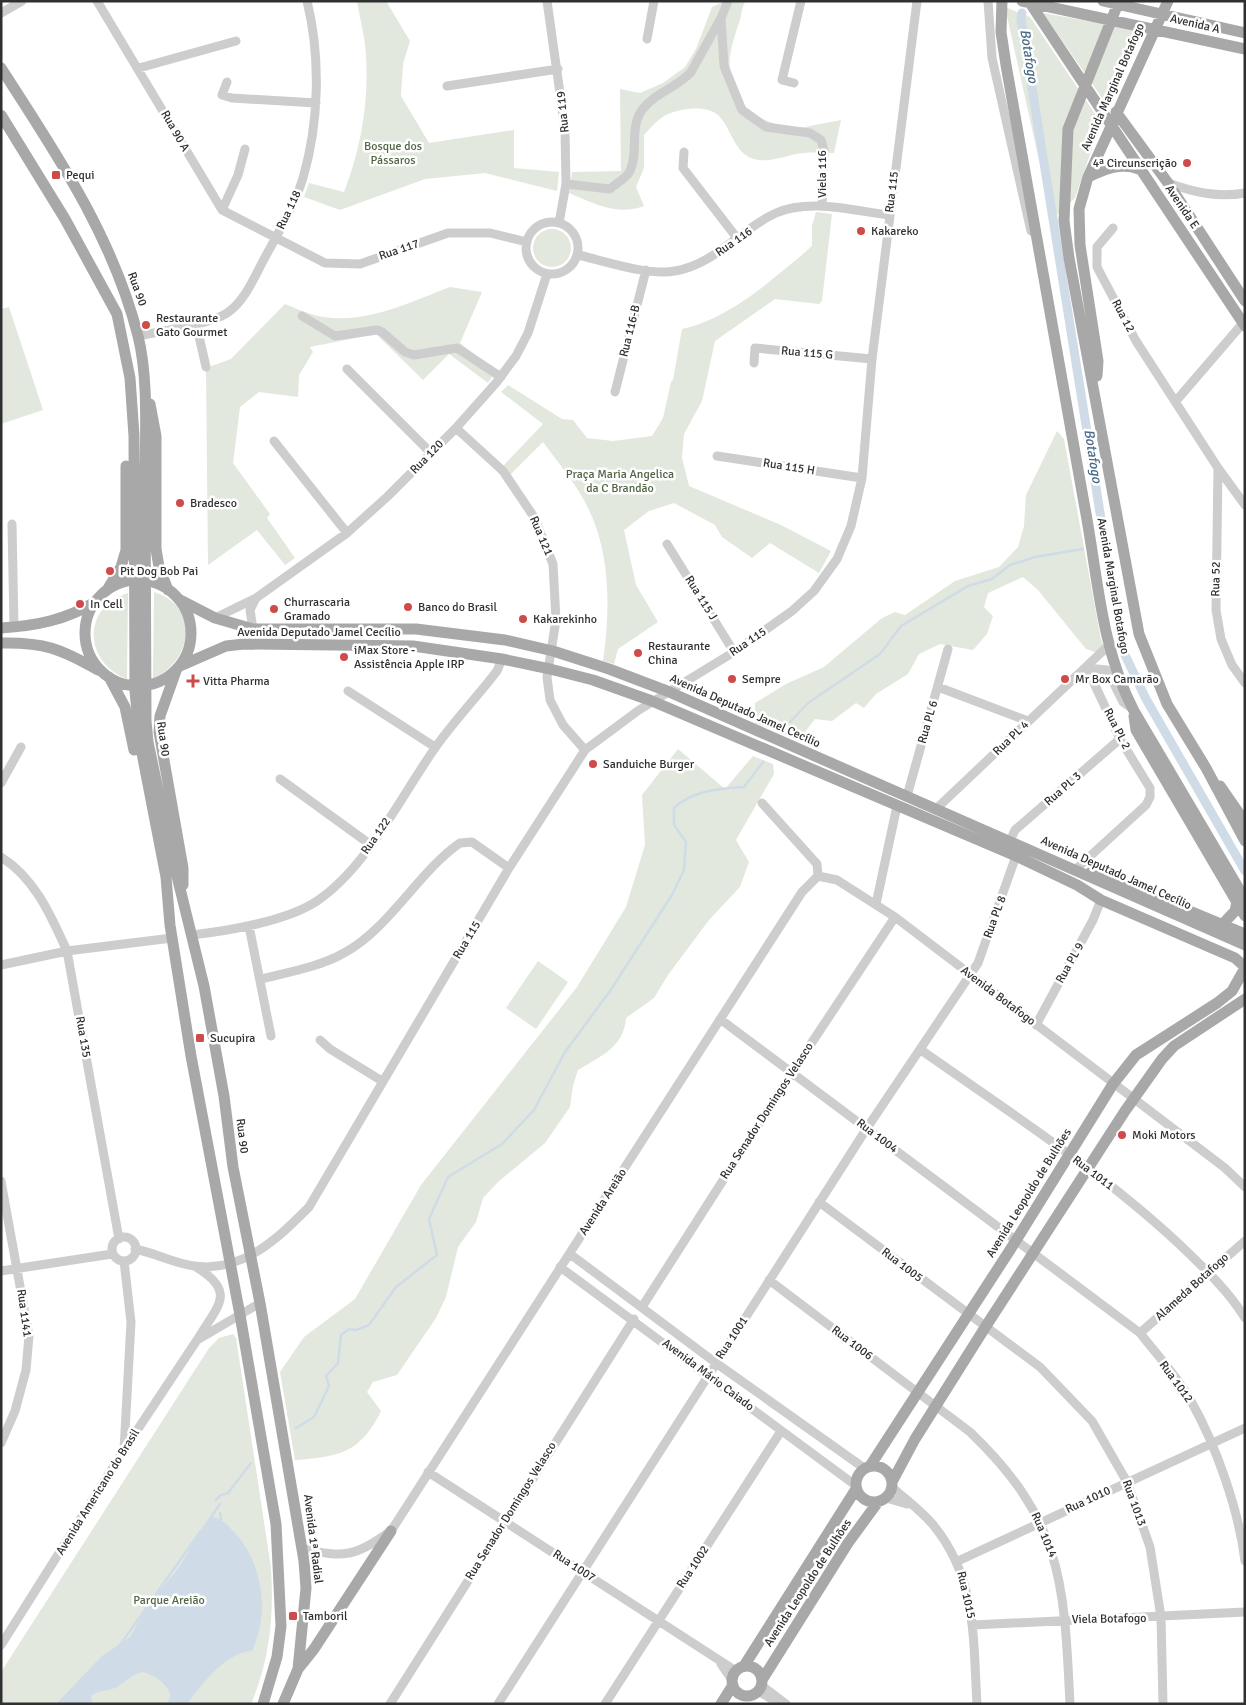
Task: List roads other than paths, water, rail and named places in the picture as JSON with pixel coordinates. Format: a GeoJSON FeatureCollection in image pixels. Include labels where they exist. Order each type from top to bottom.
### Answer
{"type":"FeatureCollection","features":[{"type":"Feature","properties":{"kind":"main road","name":"Avenida A"},"geometry":{"type":"LineString","coordinates":[[1103,1],[1245,33]]}},
{"type":"Feature","properties":{"kind":"main road","name":"Avenida Marginal Botafogo"},"geometry":{"type":"LineString","coordinates":[[1119,1],[1068,129],[1064,221],[1139,634],[1167,704],[1206,768],[1245,841]]}},
{"type":"Feature","properties":{"kind":"main road","name":"Avenida Marginal Botafogo"},"geometry":{"type":"LineString","coordinates":[[1095,393],[1098,361],[1080,245],[1079,210],[1088,177],[1110,125],[1168,1]]}},
{"type":"Feature","properties":{"kind":"main road","name":"Avenida A"},"geometry":{"type":"LineString","coordinates":[[1026,2],[1245,49]]}},
{"type":"Feature","properties":{"kind":"main road","name":"Avenida E"},"geometry":{"type":"LineString","coordinates":[[1026,2],[1242,318]]}},
{"type":"Feature","properties":{"kind":"main road","name":"Avenida Marginal Botafogo"},"geometry":{"type":"LineString","coordinates":[[1001,3],[1001,32],[1047,307],[1092,546],[1108,646],[1123,690],[1133,710],[1136,730],[1241,900],[1245,916]]}},
{"type":"Feature","properties":{"kind":"main road","name":"Rua 90"},"geometry":{"type":"LineString","coordinates":[[1,68],[86,202],[101,232],[138,336],[142,355],[145,438],[146,721],[150,751],[192,935],[224,1096],[228,1139],[260,1303],[283,1436]]}},
{"type":"Feature","properties":{"kind":"main road","name":"Avenida E"},"geometry":{"type":"LineString","coordinates":[[1116,112],[1168,183],[1245,301]]}},
{"type":"Feature","properties":{"kind":"main road","name":"Rua 90"},"geometry":{"type":"LineString","coordinates":[[1,115],[90,261],[117,314],[130,378],[134,436],[136,716],[166,877],[170,925],[190,1056],[231,1263],[276,1524],[281,1626],[277,1657],[263,1704]]}},
{"type":"Feature","properties":{"kind":"main road"},"geometry":{"type":"LineString","coordinates":[[1088,177],[1116,166],[1131,166],[1139,169]]}},
{"type":"Feature","properties":{"kind":"main road"},"geometry":{"type":"LineString","coordinates":[[122,344],[126,416],[126,550],[121,567],[88,615],[85,631],[90,654],[106,675],[125,706],[170,925]]}},
{"type":"Feature","properties":{"kind":"main road"},"geometry":{"type":"LineString","coordinates":[[142,355],[156,436],[156,549],[164,587]]}},
{"type":"Feature","properties":{"kind":"main road"},"geometry":{"type":"LineString","coordinates":[[107,590],[124,582],[142,580],[164,587],[180,600],[188,616],[191,632],[188,649],[160,716],[159,732],[183,868],[183,901]]}},
{"type":"Feature","properties":{"kind":"main road","name":"Avenida Deputado Jamel Cecílio"},"geometry":{"type":"LineString","coordinates":[[180,600],[215,618],[253,628],[416,629],[505,640],[553,651],[609,669],[667,691],[1076,869],[1113,893],[1245,952]]}},
{"type":"Feature","properties":{"kind":"main road"},"geometry":{"type":"LineString","coordinates":[[1,628],[43,623],[63,618],[96,601]]}},
{"type":"Feature","properties":{"kind":"main road"},"geometry":{"type":"LineString","coordinates":[[1,643],[34,643],[55,648],[122,684],[135,686],[161,681],[179,668]]}},
{"type":"Feature","properties":{"kind":"main road","name":"Avenida Deputado Jamel Cecílio"},"geometry":{"type":"LineString","coordinates":[[179,668],[226,646],[244,644],[413,646],[502,659],[550,669],[652,701],[1016,856],[1077,885],[1101,900],[1235,958],[1245,968]]}},
{"type":"Feature","properties":{"kind":"main road"},"geometry":{"type":"LineString","coordinates":[[1206,768],[1231,799],[1245,822]]}},
{"type":"Feature","properties":{"kind":"main road"},"geometry":{"type":"LineString","coordinates":[[1076,869],[1103,875],[1245,934]]}},
{"type":"Feature","properties":{"kind":"main road","name":"Avenida Deputado Jamel Cecílio"},"geometry":{"type":"LineString","coordinates":[[1077,885],[1113,893],[1245,945]]}},
{"type":"Feature","properties":{"kind":"main road"},"geometry":{"type":"LineString","coordinates":[[1222,926],[1235,911],[1241,900]]}},
{"type":"Feature","properties":{"kind":"main road","name":"Avenida Leopoldo de Bulhões"},"geometry":{"type":"LineString","coordinates":[[867,1467],[1017,1240],[1114,1084],[1136,1055],[1217,1003],[1232,991],[1245,968]]}},
{"type":"Feature","properties":{"kind":"main road"},"geometry":{"type":"LineString","coordinates":[[892,1485],[887,1471],[876,1465],[867,1467],[857,1476],[856,1487],[865,1500],[882,1500],[892,1485],[902,1462],[986,1326],[1134,1098],[1162,1059],[1174,1046],[1245,999]]}},
{"type":"Feature","properties":{"kind":"main road","name":"Avenida 1ª Radial"},"geometry":{"type":"LineString","coordinates":[[283,1436],[302,1548],[306,1588],[298,1668],[283,1704]]}},
{"type":"Feature","properties":{"kind":"main road","name":"Avenida Leopoldo de Bulhões"},"geometry":{"type":"LineString","coordinates":[[721,1704],[736,1675],[856,1487]]}},
{"type":"Feature","properties":{"kind":"main road","name":"Avenida Leopoldo de Bulhões"},"geometry":{"type":"LineString","coordinates":[[756,1691],[848,1543],[882,1500]]}},
{"type":"Feature","properties":{"kind":"main road"},"geometry":{"type":"LineString","coordinates":[[298,1668],[314,1649],[391,1531]]}},
{"type":"Feature","properties":{"kind":"main road"},"geometry":{"type":"LineString","coordinates":[[754,1668],[758,1671],[756,1691],[742,1695],[736,1675],[754,1668]]}},
{"type":"Feature","properties":{"kind":"street"},"geometry":{"type":"LineString","coordinates":[[1,13],[22,1]]}},
{"type":"Feature","properties":{"kind":"street","name":"Rua 90 A"},"geometry":{"type":"LineString","coordinates":[[96,1],[139,68],[222,210]]}},
{"type":"Feature","properties":{"kind":"street","name":"Rua 118"},"geometry":{"type":"LineString","coordinates":[[138,336],[196,324],[227,314],[246,293],[276,238],[303,178],[316,103],[315,55],[307,1]]}},
{"type":"Feature","properties":{"kind":"street","name":"Rua 119"},"geometry":{"type":"LineString","coordinates":[[548,1],[565,129],[566,184],[559,223]]}},
{"type":"Feature","properties":{"kind":"street"},"geometry":{"type":"LineString","coordinates":[[647,39],[654,1]]}},
{"type":"Feature","properties":{"kind":"street"},"geometry":{"type":"LineString","coordinates":[[566,184],[610,189],[630,172],[635,144],[635,127],[641,111],[653,100],[685,79],[721,18],[728,1]]}},
{"type":"Feature","properties":{"kind":"street"},"geometry":{"type":"LineString","coordinates":[[794,83],[782,80],[801,1]]}},
{"type":"Feature","properties":{"kind":"street","name":"Rua 115"},"geometry":{"type":"LineString","coordinates":[[194,1266],[231,1263],[250,1257],[286,1230],[309,1207],[510,868],[585,750],[652,701],[734,652],[792,611],[814,591],[837,559],[851,526],[862,478],[872,359],[917,1]]}},
{"type":"Feature","properties":{"kind":"street","name":"Avenida Marginal Botafogo"},"geometry":{"type":"LineString","coordinates":[[988,1],[992,58],[1047,307]]}},
{"type":"Feature","properties":{"kind":"street","name":"Viela 116"},"geometry":{"type":"LineString","coordinates":[[721,18],[724,66],[742,110],[766,126],[810,133],[821,140],[824,151],[822,206]]}},
{"type":"Feature","properties":{"kind":"street"},"geometry":{"type":"LineString","coordinates":[[139,68],[236,41]]}},
{"type":"Feature","properties":{"kind":"street"},"geometry":{"type":"LineString","coordinates":[[447,86],[558,69]]}},
{"type":"Feature","properties":{"kind":"street"},"geometry":{"type":"LineString","coordinates":[[227,82],[222,95],[232,98],[316,103]]}},
{"type":"Feature","properties":{"kind":"street"},"geometry":{"type":"LineString","coordinates":[[245,149],[238,174],[222,210],[276,238]]}},
{"type":"Feature","properties":{"kind":"street"},"geometry":{"type":"LineString","coordinates":[[684,152],[683,168],[737,238]]}},
{"type":"Feature","properties":{"kind":"street"},"geometry":{"type":"LineString","coordinates":[[1168,183],[1191,191],[1215,195],[1245,193]]}},
{"type":"Feature","properties":{"kind":"street","name":"Rua 116"},"geometry":{"type":"LineString","coordinates":[[578,255],[646,270],[674,272],[703,263],[776,213],[793,208],[822,206],[889,215]]}},
{"type":"Feature","properties":{"kind":"street"},"geometry":{"type":"LineString","coordinates":[[545,223],[559,223],[570,230],[578,242],[578,255],[566,270],[560,273],[547,274],[535,268],[527,256],[527,242],[534,230],[545,223]]}},
{"type":"Feature","properties":{"kind":"street","name":"Rua 12"},"geometry":{"type":"LineString","coordinates":[[1112,228],[1097,247],[1097,266],[1136,341],[1218,468],[1245,505]]}},
{"type":"Feature","properties":{"kind":"street","name":"Rua 117"},"geometry":{"type":"LineString","coordinates":[[276,238],[324,263],[360,264],[448,233],[490,233],[527,242]]}},
{"type":"Feature","properties":{"kind":"street","name":"Rua 116-B"},"geometry":{"type":"LineString","coordinates":[[615,392],[646,270]]}},
{"type":"Feature","properties":{"kind":"street","name":"Rua 120"},"geometry":{"type":"LineString","coordinates":[[215,618],[256,598],[347,533],[388,496],[456,428],[501,377],[528,333],[547,274]]}},
{"type":"Feature","properties":{"kind":"street"},"geometry":{"type":"LineString","coordinates":[[302,316],[335,336],[372,330],[382,332],[406,352],[414,355],[452,348],[461,350],[501,377]]}},
{"type":"Feature","properties":{"kind":"street"},"geometry":{"type":"LineString","coordinates":[[1176,401],[1242,318]]}},
{"type":"Feature","properties":{"kind":"street"},"geometry":{"type":"LineString","coordinates":[[196,324],[206,367]]}},
{"type":"Feature","properties":{"kind":"street","name":"Rua 115 G"},"geometry":{"type":"LineString","coordinates":[[754,362],[755,348],[872,359]]}},
{"type":"Feature","properties":{"kind":"street"},"geometry":{"type":"LineString","coordinates":[[347,369],[431,453]]}},
{"type":"Feature","properties":{"kind":"street","name":"Rua 121"},"geometry":{"type":"LineString","coordinates":[[456,428],[502,471],[534,517],[553,564],[556,620],[548,677],[550,700],[563,726],[585,750]]}},
{"type":"Feature","properties":{"kind":"street"},"geometry":{"type":"LineString","coordinates":[[274,441],[347,533]]}},
{"type":"Feature","properties":{"kind":"street","name":"Rua 115 H"},"geometry":{"type":"LineString","coordinates":[[717,456],[862,478]]}},
{"type":"Feature","properties":{"kind":"street","name":"Rua 52"},"geometry":{"type":"LineString","coordinates":[[1218,468],[1216,610],[1221,639],[1232,665],[1245,683]]}},
{"type":"Feature","properties":{"kind":"street"},"geometry":{"type":"LineString","coordinates":[[12,524],[14,627]]}},
{"type":"Feature","properties":{"kind":"street","name":"Rua 115 J"},"geometry":{"type":"LineString","coordinates":[[667,544],[734,652]]}},
{"type":"Feature","properties":{"kind":"street"},"geometry":{"type":"LineString","coordinates":[[253,628],[250,610],[256,598]]}},
{"type":"Feature","properties":{"kind":"street","name":"Rua PL 4"},"geometry":{"type":"LineString","coordinates":[[936,809],[1028,721],[1087,668],[1108,646]]}},
{"type":"Feature","properties":{"kind":"street","name":"Rua PL 6"},"geometry":{"type":"LineString","coordinates":[[907,796],[948,649]]}},
{"type":"Feature","properties":{"kind":"street","name":"Rua 122"},"geometry":{"type":"LineString","coordinates":[[192,935],[249,926],[316,902],[342,880],[371,845],[435,747],[498,671],[502,659]]}},
{"type":"Feature","properties":{"kind":"street"},"geometry":{"type":"LineString","coordinates":[[1087,668],[1107,670],[1122,702],[1133,710]]}},
{"type":"Feature","properties":{"kind":"street","name":"Rua PL 2"},"geometry":{"type":"LineString","coordinates":[[1076,869],[1146,805],[1150,797],[1150,788],[1120,739],[1087,668]]}},
{"type":"Feature","properties":{"kind":"street"},"geometry":{"type":"LineString","coordinates":[[938,687],[1028,721]]}},
{"type":"Feature","properties":{"kind":"street"},"geometry":{"type":"LineString","coordinates":[[348,691],[435,747]]}},
{"type":"Feature","properties":{"kind":"street","name":"Rua PL 3"},"geometry":{"type":"LineString","coordinates":[[1010,841],[1015,830],[1120,739]]}},
{"type":"Feature","properties":{"kind":"street"},"geometry":{"type":"LineString","coordinates":[[1,783],[21,747]]}},
{"type":"Feature","properties":{"kind":"street"},"geometry":{"type":"LineString","coordinates":[[280,780],[371,845]]}},
{"type":"Feature","properties":{"kind":"street"},"geometry":{"type":"LineString","coordinates":[[762,803],[817,864],[818,876]]}},
{"type":"Feature","properties":{"kind":"street"},"geometry":{"type":"LineString","coordinates":[[876,904],[897,806]]}},
{"type":"Feature","properties":{"kind":"street"},"geometry":{"type":"LineString","coordinates":[[261,980],[315,965],[346,953],[370,935],[460,843],[472,842],[510,868]]}},
{"type":"Feature","properties":{"kind":"street","name":"Rua PL 8"},"geometry":{"type":"LineString","coordinates":[[968,974],[978,963],[1016,856]]}},
{"type":"Feature","properties":{"kind":"street","name":"Rua 135"},"geometry":{"type":"LineString","coordinates":[[1,857],[29,880],[49,911],[67,951],[119,1238]]}},
{"type":"Feature","properties":{"kind":"street","name":"Avenida Botafogo"},"geometry":{"type":"LineString","coordinates":[[818,876],[837,880],[895,917],[1225,1168],[1245,1187]]}},
{"type":"Feature","properties":{"kind":"street","name":"Avenida Areião"},"geometry":{"type":"LineString","coordinates":[[391,1531],[802,892],[818,876]]}},
{"type":"Feature","properties":{"kind":"street","name":"Rua PL 9"},"geometry":{"type":"LineString","coordinates":[[1036,1025],[1093,920],[1101,900]]}},
{"type":"Feature","properties":{"kind":"street","name":"Rua Senador Domingos Velasco"},"geometry":{"type":"LineString","coordinates":[[642,1307],[791,1074],[895,917]]}},
{"type":"Feature","properties":{"kind":"street"},"geometry":{"type":"LineString","coordinates":[[249,926],[271,1036]]}},
{"type":"Feature","properties":{"kind":"street"},"geometry":{"type":"LineString","coordinates":[[1,965],[67,951],[172,938]]}},
{"type":"Feature","properties":{"kind":"street","name":"Rua 1001"},"geometry":{"type":"LineString","coordinates":[[498,1704],[819,1202],[921,1050],[968,974]]}},
{"type":"Feature","properties":{"kind":"street","name":"Rua 1004"},"geometry":{"type":"LineString","coordinates":[[720,1019],[791,1074],[867,1128],[1033,1253]]}},
{"type":"Feature","properties":{"kind":"street"},"geometry":{"type":"LineString","coordinates":[[320,1040],[330,1049],[382,1081]]}},
{"type":"Feature","properties":{"kind":"street","name":"Rua 1011"},"geometry":{"type":"LineString","coordinates":[[921,1050],[1089,1169],[1147,1214],[1208,1272],[1245,1318]]}},
{"type":"Feature","properties":{"kind":"street","name":"Rua 1141"},"geometry":{"type":"LineString","coordinates":[[1,1181],[29,1336],[26,1370],[15,1412],[1,1443]]}},
{"type":"Feature","properties":{"kind":"street","name":"Rua 1005"},"geometry":{"type":"LineString","coordinates":[[819,1202],[968,1315],[986,1326]]}},
{"type":"Feature","properties":{"kind":"street"},"geometry":{"type":"LineString","coordinates":[[112,1254],[112,1246],[119,1238],[129,1239],[135,1249],[194,1266]]}},
{"type":"Feature","properties":{"kind":"street","name":"Alameda Botafogo"},"geometry":{"type":"LineString","coordinates":[[1140,1333],[1245,1241]]}},
{"type":"Feature","properties":{"kind":"street"},"geometry":{"type":"LineString","coordinates":[[1,1271],[112,1254],[124,1261],[132,1258],[135,1249]]}},
{"type":"Feature","properties":{"kind":"street","name":"Rua 1012"},"geometry":{"type":"LineString","coordinates":[[1033,1253],[1140,1333],[1191,1399],[1212,1443],[1242,1537],[1245,1561]]}},
{"type":"Feature","properties":{"kind":"street","name":"Avenida Mário Caiado"},"geometry":{"type":"LineString","coordinates":[[570,1254],[716,1363],[867,1467]]}},
{"type":"Feature","properties":{"kind":"street"},"geometry":{"type":"LineString","coordinates":[[124,1261],[131,1322],[124,1450]]}},
{"type":"Feature","properties":{"kind":"street","name":"Avenida Americano do Brasil"},"geometry":{"type":"LineString","coordinates":[[1,1645],[124,1450],[198,1340],[219,1303],[220,1288],[216,1281],[194,1266]]}},
{"type":"Feature","properties":{"kind":"street","name":"Avenida Mário Caiado"},"geometry":{"type":"LineString","coordinates":[[560,1267],[634,1319],[856,1487]]}},
{"type":"Feature","properties":{"kind":"street","name":"Rua 1006"},"geometry":{"type":"LineString","coordinates":[[769,1280],[935,1407]]}},
{"type":"Feature","properties":{"kind":"street","name":"Avenida Americano do Brasil"},"geometry":{"type":"LineString","coordinates":[[198,1340],[260,1303]]}},
{"type":"Feature","properties":{"kind":"street","name":"Rua Senador Domingos Velasco"},"geometry":{"type":"LineString","coordinates":[[390,1704],[634,1319]]}},
{"type":"Feature","properties":{"kind":"street","name":"Rua 1013"},"geometry":{"type":"LineString","coordinates":[[986,1326],[1040,1367],[1092,1421],[1128,1482],[1150,1547],[1160,1618],[1163,1704]]}},
{"type":"Feature","properties":{"kind":"street","name":"Rua 1014"},"geometry":{"type":"LineString","coordinates":[[935,1407],[970,1432],[995,1456],[1019,1486],[1041,1522],[1060,1578],[1066,1620],[1070,1704]]}},
{"type":"Feature","properties":{"kind":"street","name":"Rua 1010"},"geometry":{"type":"LineString","coordinates":[[958,1561],[1245,1428]]}},
{"type":"Feature","properties":{"kind":"street","name":"Rua 1002"},"geometry":{"type":"LineString","coordinates":[[605,1704],[781,1431]]}},
{"type":"Feature","properties":{"kind":"street","name":"Rua 1007"},"geometry":{"type":"LineString","coordinates":[[428,1472],[658,1621],[736,1675]]}},
{"type":"Feature","properties":{"kind":"street","name":"Rua 1015"},"geometry":{"type":"LineString","coordinates":[[892,1485],[933,1524],[958,1561],[968,1594],[973,1625],[977,1704]]}},
{"type":"Feature","properties":{"kind":"street","name":"Rua 1015"},"geometry":{"type":"LineString","coordinates":[[882,1500],[910,1504]]}},
{"type":"Feature","properties":{"kind":"street"},"geometry":{"type":"LineString","coordinates":[[302,1548],[327,1554],[345,1555],[359,1551],[391,1531]]}},
{"type":"Feature","properties":{"kind":"street","name":"Viela Botafogo"},"geometry":{"type":"LineString","coordinates":[[973,1625],[1066,1620],[1160,1618],[1245,1612]]}},
{"type":"Feature","properties":{"kind":"street"},"geometry":{"type":"LineString","coordinates":[[756,1691],[781,1704]]}},
{"type":"Feature","properties":{"kind":"street"},"geometry":{"type":"LineString","coordinates":[[756,1691],[786,1704]]}},
{"type":"Feature","properties":{"kind":"waterway","name":"Botafogo"},"geometry":{"type":"LineString","coordinates":[[1022,13],[1021,19],[1105,544],[1125,655],[1146,699],[1245,871]]}},
{"type":"Feature","properties":{"kind":"waterway","name":"Botafogo"},"geometry":{"type":"LineString","coordinates":[[1101,546],[1105,544]]}},
{"type":"Feature","properties":{"kind":"waterway"},"geometry":{"type":"LineString","coordinates":[[790,722],[808,703],[880,654],[901,626],[968,586],[992,579],[1010,565],[1035,557],[1083,549]]}},
{"type":"Feature","properties":{"kind":"waterway"},"geometry":{"type":"LineString","coordinates":[[296,1428],[314,1417],[329,1386],[326,1376],[338,1363],[341,1335],[349,1329],[356,1330],[369,1325],[396,1287],[437,1255],[429,1219],[448,1177],[502,1144],[534,1110],[565,1052],[610,991],[672,895],[684,870],[686,842],[674,825],[674,808],[689,797],[698,794],[744,787],[763,762]]}},
{"type":"Feature","properties":{"kind":"waterway"},"geometry":{"type":"LineString","coordinates":[[216,1500],[221,1495],[228,1493],[251,1463]]}},
{"type":"Feature","properties":{"kind":"waterway"},"geometry":{"type":"LineString","coordinates":[[207,1523],[220,1504]]}},
{"type":"Feature","properties":{"kind":"waterway"},"geometry":{"type":"LineString","coordinates":[[220,1513],[221,1519]]}},
{"type":"Feature","properties":{"kind":"waterway"},"geometry":{"type":"LineString","coordinates":[[120,1645],[200,1532]]}},
{"type":"Feature","properties":{"kind":"place","name":"4ª Circunscrição"},"geometry":{"type":"Point","coordinates":[1187,163]}},
{"type":"Feature","properties":{"kind":"place","name":"Pequi"},"geometry":{"type":"Point","coordinates":[56,175]}},
{"type":"Feature","properties":{"kind":"place","name":"Kakareko"},"geometry":{"type":"Point","coordinates":[861,231]}},
{"type":"Feature","properties":{"kind":"place","name":"Restaurante Gato Gourmet"},"geometry":{"type":"Point","coordinates":[146,325]}},
{"type":"Feature","properties":{"kind":"place","name":"Bradesco"},"geometry":{"type":"Point","coordinates":[180,503]}},
{"type":"Feature","properties":{"kind":"place","name":"Pit Dog Bob Pai"},"geometry":{"type":"Point","coordinates":[110,571]}},
{"type":"Feature","properties":{"kind":"place","name":"In Cell"},"geometry":{"type":"Point","coordinates":[80,604]}},
{"type":"Feature","properties":{"kind":"place","name":"Banco do Brasil"},"geometry":{"type":"Point","coordinates":[408,607]}},
{"type":"Feature","properties":{"kind":"place","name":"Churrascaria Gramado"},"geometry":{"type":"Point","coordinates":[274,609]}},
{"type":"Feature","properties":{"kind":"place","name":"Kakarekinho"},"geometry":{"type":"Point","coordinates":[523,619]}},
{"type":"Feature","properties":{"kind":"place","name":"Restaurante China"},"geometry":{"type":"Point","coordinates":[638,653]}},
{"type":"Feature","properties":{"kind":"place","name":"iMax Store - Assistência Apple IRP"},"geometry":{"type":"Point","coordinates":[344,657]}},
{"type":"Feature","properties":{"kind":"place","name":"Sempre"},"geometry":{"type":"Point","coordinates":[732,679]}},
{"type":"Feature","properties":{"kind":"place","name":"Mr Box Camarão"},"geometry":{"type":"Point","coordinates":[1065,679]}},
{"type":"Feature","properties":{"kind":"place","name":"Vitta Pharma"},"geometry":{"type":"Point","coordinates":[193,681]}},
{"type":"Feature","properties":{"kind":"place","name":"Sanduiche Burger"},"geometry":{"type":"Point","coordinates":[593,764]}},
{"type":"Feature","properties":{"kind":"place","name":"Sucupira"},"geometry":{"type":"Point","coordinates":[200,1038]}},
{"type":"Feature","properties":{"kind":"place","name":"Moki Motors"},"geometry":{"type":"Point","coordinates":[1122,1135]}},
{"type":"Feature","properties":{"kind":"place","name":"Tamboril"},"geometry":{"type":"Point","coordinates":[293,1616]}},
{"type":"Feature","properties":{"kind":"park label","name":"Bosque dos Pássaros"},"geometry":{"type":"Point","coordinates":[393,153]}},
{"type":"Feature","properties":{"kind":"park label","name":"Praça Maria Angelica da C Brandão"},"geometry":{"type":"Point","coordinates":[620,481]}},
{"type":"Feature","properties":{"kind":"park label","name":"Parque Areião"},"geometry":{"type":"Point","coordinates":[169,1600]}}]}
